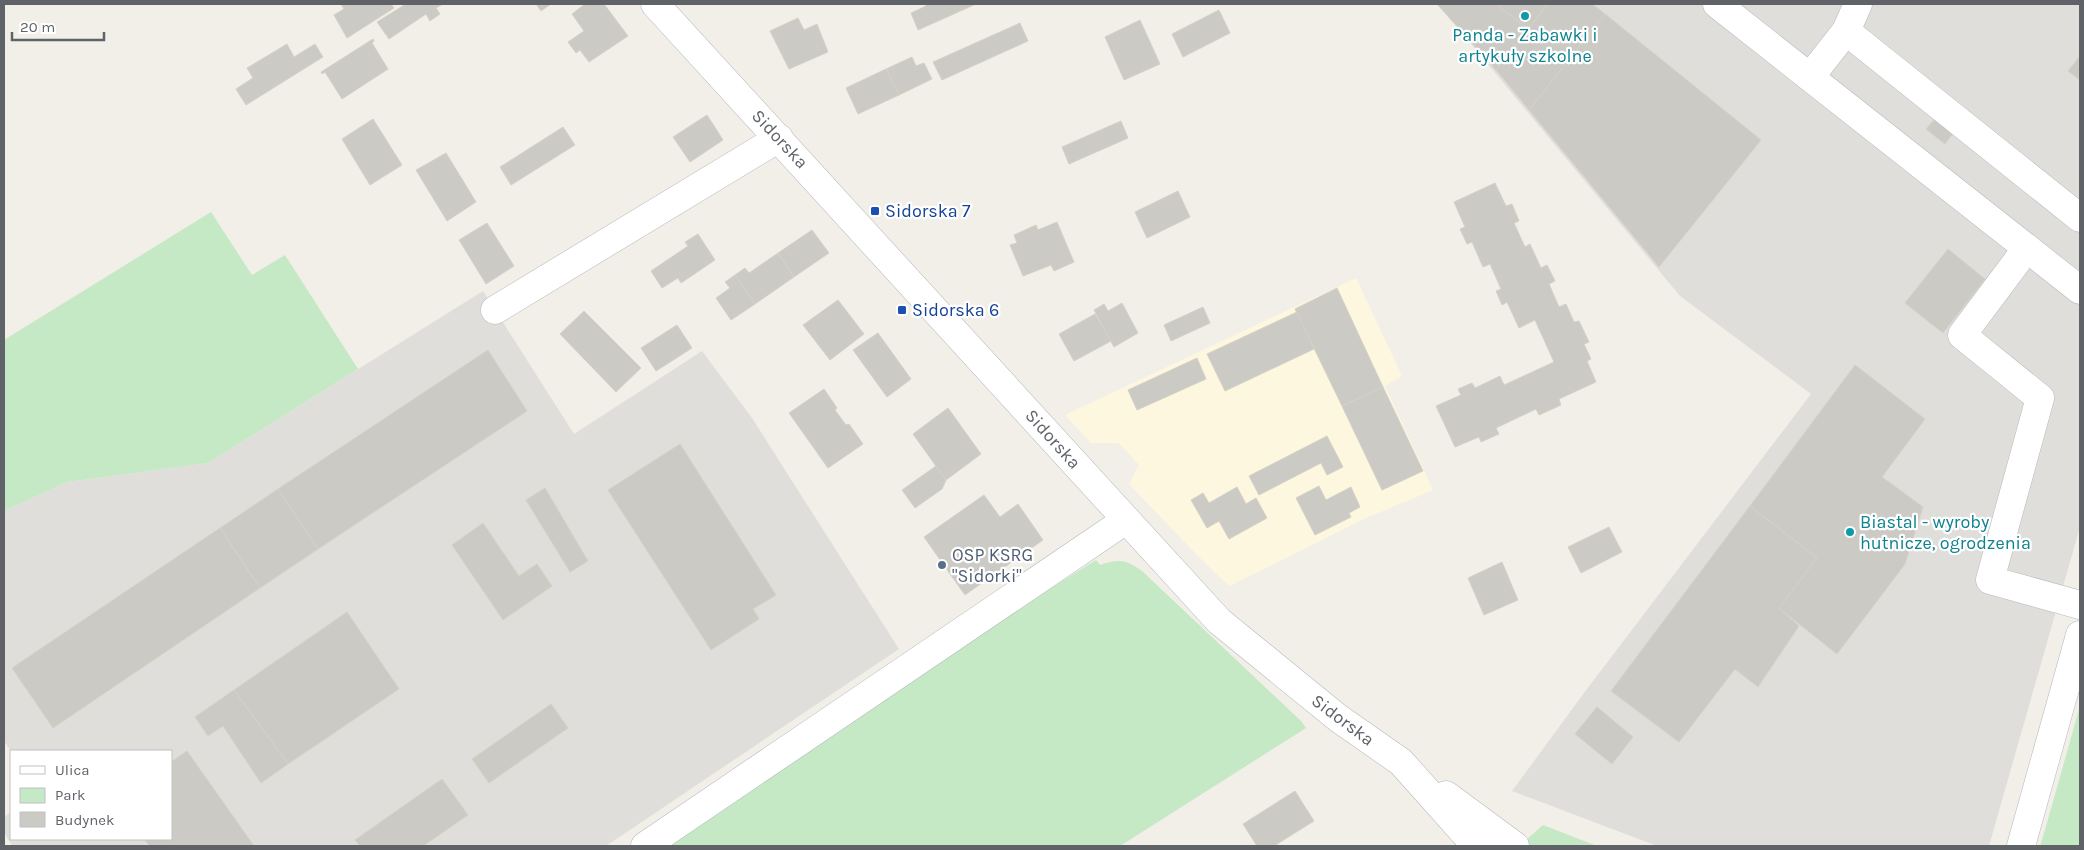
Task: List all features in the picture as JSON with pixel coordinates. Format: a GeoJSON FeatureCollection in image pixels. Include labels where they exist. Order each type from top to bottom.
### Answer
{"type":"FeatureCollection","features":[{"type":"Feature","properties":{"kind":"street","name":"Sidorska"},"geometry":{"type":"LineString","coordinates":[[655,4],[1220,621],[1338,718],[1401,762],[1476,846]]}},
{"type":"Feature","properties":{"kind":"street"},"geometry":{"type":"LineString","coordinates":[[1717,4],[1813,88],[2027,248],[2080,290]]}},
{"type":"Feature","properties":{"kind":"street"},"geometry":{"type":"LineString","coordinates":[[1813,88],[1846,31],[1858,4]]}},
{"type":"Feature","properties":{"kind":"street"},"geometry":{"type":"LineString","coordinates":[[1846,31],[2080,218]]}},
{"type":"Feature","properties":{"kind":"street"},"geometry":{"type":"LineString","coordinates":[[495,310],[779,138]]}},
{"type":"Feature","properties":{"kind":"street"},"geometry":{"type":"LineString","coordinates":[[2027,248],[1962,335],[2040,398],[1990,580],[2080,605]]}},
{"type":"Feature","properties":{"kind":"street"},"geometry":{"type":"LineString","coordinates":[[645,846],[1126,520]]}},
{"type":"Feature","properties":{"kind":"street"},"geometry":{"type":"LineString","coordinates":[[2021,846],[2080,635]]}},
{"type":"Feature","properties":{"kind":"street"},"geometry":{"type":"LineString","coordinates":[[1401,762],[1514,846]]}},
{"type":"Feature","properties":{"kind":"shaded area"},"geometry":{"type":"Polygon","coordinates":[[[1438,4],[2080,4],[2080,527],[1989,846],[1657,846],[1512,791],[1811,394],[1680,296],[1438,4]]]}},
{"type":"Feature","properties":{"kind":"shaded area"},"geometry":{"type":"Polygon","coordinates":[[[1356,278],[1402,376],[1385,386],[1433,490],[1366,518],[1229,586],[1129,484],[1139,465],[1119,443],[1091,443],[1065,415],[1356,278]]]}},
{"type":"Feature","properties":{"kind":"shaded area"},"geometry":{"type":"Polygon","coordinates":[[[483,291],[574,434],[702,351],[752,418],[899,649],[606,846],[12,846],[4,832],[4,817],[10,813],[10,840],[172,840],[172,750],[10,750],[4,741],[4,511],[67,482],[208,463],[483,291]]]}},
{"type":"Feature","properties":{"kind":"green space"},"geometry":{"type":"Polygon","coordinates":[[[211,212],[252,275],[285,255],[358,369],[208,463],[67,482],[4,511],[4,340],[211,212]]]}},
{"type":"Feature","properties":{"kind":"green space"},"geometry":{"type":"Polygon","coordinates":[[[1096,560],[1100,565],[1122,561],[1142,571],[1301,721],[1306,728],[1120,846],[668,846],[981,632],[1096,560]]]}},
{"type":"Feature","properties":{"kind":"green space"},"geometry":{"type":"Polygon","coordinates":[[[2080,706],[2080,846],[2040,846],[2045,830],[2080,706]]]}},
{"type":"Feature","properties":{"kind":"green space"},"geometry":{"type":"Polygon","coordinates":[[[1543,825],[1597,846],[1531,846],[1524,842],[1543,825]]]}},
{"type":"Feature","properties":{"kind":"building"},"geometry":{"type":"Polygon","coordinates":[[[341,4],[391,4],[394,8],[347,38],[334,15],[344,9],[341,4]]]}},
{"type":"Feature","properties":{"kind":"building"},"geometry":{"type":"Polygon","coordinates":[[[406,4],[443,4],[436,8],[440,14],[430,21],[426,14],[389,39],[377,22],[406,4]]]}},
{"type":"Feature","properties":{"kind":"building"},"geometry":{"type":"Polygon","coordinates":[[[536,4],[551,4],[541,11],[536,4]]]}},
{"type":"Feature","properties":{"kind":"building"},"geometry":{"type":"Polygon","coordinates":[[[585,4],[604,4],[628,36],[589,62],[580,50],[576,53],[568,42],[584,31],[572,14],[585,4]]]}},
{"type":"Feature","properties":{"kind":"building"},"geometry":{"type":"Polygon","coordinates":[[[925,4],[976,4],[918,30],[911,13],[926,6],[925,4]]]}},
{"type":"Feature","properties":{"kind":"building"},"geometry":{"type":"Polygon","coordinates":[[[1437,4],[1496,4],[1528,29],[1496,70],[1437,4]]]}},
{"type":"Feature","properties":{"kind":"building","name":"Panda - Zabawki i artykuły szkolne"},"geometry":{"type":"Polygon","coordinates":[[[1496,4],[1548,4],[1528,29],[1496,4]]]}},
{"type":"Feature","properties":{"kind":"building"},"geometry":{"type":"Polygon","coordinates":[[[1548,4],[1592,4],[1605,14],[1529,110],[1496,70],[1548,4]]]}},
{"type":"Feature","properties":{"kind":"building"},"geometry":{"type":"Polygon","coordinates":[[[1219,10],[1230,33],[1183,57],[1172,34],[1219,10]]]}},
{"type":"Feature","properties":{"kind":"building"},"geometry":{"type":"Polygon","coordinates":[[[1605,14],[1761,140],[1659,267],[1529,110],[1605,14]]]}},
{"type":"Feature","properties":{"kind":"building"},"geometry":{"type":"Polygon","coordinates":[[[798,18],[804,30],[817,24],[828,52],[789,69],[770,31],[798,18]]]}},
{"type":"Feature","properties":{"kind":"building"},"geometry":{"type":"Polygon","coordinates":[[[1140,20],[1160,64],[1124,80],[1105,37],[1140,20]]]}},
{"type":"Feature","properties":{"kind":"building"},"geometry":{"type":"Polygon","coordinates":[[[1020,23],[1028,41],[942,80],[933,62],[1020,23]]]}},
{"type":"Feature","properties":{"kind":"building"},"geometry":{"type":"Polygon","coordinates":[[[373,39],[372,43],[388,69],[342,99],[325,72],[322,74],[321,72],[373,39]]]}},
{"type":"Feature","properties":{"kind":"building"},"geometry":{"type":"Polygon","coordinates":[[[287,44],[294,57],[315,44],[323,57],[246,105],[236,89],[253,78],[247,68],[287,44]]]}},
{"type":"Feature","properties":{"kind":"building"},"geometry":{"type":"Polygon","coordinates":[[[2080,56],[2080,80],[2068,71],[2080,56]]]}},
{"type":"Feature","properties":{"kind":"building"},"geometry":{"type":"Polygon","coordinates":[[[912,57],[916,66],[924,63],[932,79],[899,95],[886,69],[912,57]]]}},
{"type":"Feature","properties":{"kind":"building"},"geometry":{"type":"Polygon","coordinates":[[[886,69],[899,95],[858,114],[846,88],[886,69]]]}},
{"type":"Feature","properties":{"kind":"building"},"geometry":{"type":"Polygon","coordinates":[[[707,115],[723,140],[690,162],[673,137],[707,115]]]}},
{"type":"Feature","properties":{"kind":"building"},"geometry":{"type":"Polygon","coordinates":[[[1936,118],[1954,132],[1945,144],[1926,129],[1936,118]]]}},
{"type":"Feature","properties":{"kind":"building"},"geometry":{"type":"Polygon","coordinates":[[[373,119],[402,165],[370,185],[342,139],[373,119]]]}},
{"type":"Feature","properties":{"kind":"building"},"geometry":{"type":"Polygon","coordinates":[[[1121,121],[1128,138],[1069,164],[1062,147],[1121,121]]]}},
{"type":"Feature","properties":{"kind":"building"},"geometry":{"type":"Polygon","coordinates":[[[563,127],[575,145],[511,185],[500,167],[563,127]]]}},
{"type":"Feature","properties":{"kind":"building"},"geometry":{"type":"Polygon","coordinates":[[[446,153],[476,202],[447,221],[416,170],[446,153]]]}},
{"type":"Feature","properties":{"kind":"building"},"geometry":{"type":"Polygon","coordinates":[[[1495,183],[1506,206],[1512,204],[1519,221],[1514,223],[1525,247],[1530,244],[1541,268],[1547,265],[1555,281],[1549,284],[1559,307],[1566,304],[1574,322],[1579,321],[1589,342],[1584,344],[1591,359],[1587,361],[1596,382],[1559,399],[1561,405],[1539,415],[1536,409],[1496,428],[1499,434],[1481,442],[1479,437],[1455,447],[1436,406],[1461,395],[1458,389],[1472,383],[1475,388],[1500,376],[1504,385],[1554,362],[1535,320],[1519,328],[1507,302],[1502,305],[1496,291],[1501,289],[1490,264],[1483,267],[1472,242],[1467,244],[1460,229],[1465,227],[1454,202],[1495,183]]]}},
{"type":"Feature","properties":{"kind":"building"},"geometry":{"type":"Polygon","coordinates":[[[1178,191],[1190,217],[1147,238],[1135,212],[1178,191]]]}},
{"type":"Feature","properties":{"kind":"building"},"geometry":{"type":"Polygon","coordinates":[[[1057,222],[1074,262],[1054,271],[1051,265],[1023,276],[1010,245],[1017,243],[1014,235],[1036,225],[1038,230],[1057,222]]]}},
{"type":"Feature","properties":{"kind":"building"},"geometry":{"type":"Polygon","coordinates":[[[487,223],[514,266],[486,284],[459,240],[487,223]]]}},
{"type":"Feature","properties":{"kind":"building"},"geometry":{"type":"Polygon","coordinates":[[[812,230],[829,253],[794,277],[778,253],[812,230]]]}},
{"type":"Feature","properties":{"kind":"building"},"geometry":{"type":"Polygon","coordinates":[[[698,234],[715,260],[681,283],[678,278],[662,288],[651,271],[688,246],[685,242],[698,234]]]}},
{"type":"Feature","properties":{"kind":"building"},"geometry":{"type":"Polygon","coordinates":[[[1948,249],[1985,279],[1943,333],[1905,303],[1948,249]]]}},
{"type":"Feature","properties":{"kind":"building"},"geometry":{"type":"Polygon","coordinates":[[[778,253],[794,277],[755,304],[735,275],[745,268],[749,273],[778,253]]]}},
{"type":"Feature","properties":{"kind":"building"},"geometry":{"type":"Polygon","coordinates":[[[735,275],[755,304],[731,320],[716,298],[730,288],[725,282],[735,275]]]}},
{"type":"Feature","properties":{"kind":"building"},"geometry":{"type":"Polygon","coordinates":[[[1337,288],[1383,387],[1342,406],[1295,309],[1337,288]]]}},
{"type":"Feature","properties":{"kind":"building"},"geometry":{"type":"Polygon","coordinates":[[[838,300],[864,334],[830,360],[803,325],[838,300]]]}},
{"type":"Feature","properties":{"kind":"building"},"geometry":{"type":"Polygon","coordinates":[[[1122,303],[1138,333],[1114,347],[1094,310],[1104,304],[1108,311],[1122,303]]]}},
{"type":"Feature","properties":{"kind":"building"},"geometry":{"type":"Polygon","coordinates":[[[1203,307],[1210,323],[1171,341],[1164,325],[1203,307]]]}},
{"type":"Feature","properties":{"kind":"building"},"geometry":{"type":"Polygon","coordinates":[[[584,311],[641,368],[616,392],[560,334],[584,311]]]}},
{"type":"Feature","properties":{"kind":"building"},"geometry":{"type":"Polygon","coordinates":[[[1297,312],[1314,349],[1225,391],[1207,354],[1297,312]]]}},
{"type":"Feature","properties":{"kind":"building"},"geometry":{"type":"Polygon","coordinates":[[[1095,314],[1111,341],[1074,361],[1059,334],[1095,314]]]}},
{"type":"Feature","properties":{"kind":"building"},"geometry":{"type":"Polygon","coordinates":[[[677,325],[692,348],[656,371],[641,348],[677,325]]]}},
{"type":"Feature","properties":{"kind":"building"},"geometry":{"type":"Polygon","coordinates":[[[878,333],[911,379],[887,397],[853,350],[878,333]]]}},
{"type":"Feature","properties":{"kind":"building"},"geometry":{"type":"Polygon","coordinates":[[[488,350],[527,411],[318,549],[278,489],[488,350]]]}},
{"type":"Feature","properties":{"kind":"building"},"geometry":{"type":"Polygon","coordinates":[[[1197,358],[1206,379],[1137,410],[1128,390],[1197,358]]]}},
{"type":"Feature","properties":{"kind":"building","name":"Biastal - wyroby hutnicze, ogrodzenia"},"geometry":{"type":"Polygon","coordinates":[[[1855,365],[1925,419],[1882,477],[1923,507],[1905,564],[1837,654],[1779,608],[1817,558],[1750,506],[1855,365]]]}},
{"type":"Feature","properties":{"kind":"building"},"geometry":{"type":"Polygon","coordinates":[[[1383,387],[1423,471],[1382,490],[1342,406],[1383,387]]]}},
{"type":"Feature","properties":{"kind":"building"},"geometry":{"type":"Polygon","coordinates":[[[824,389],[837,408],[835,410],[846,425],[849,424],[863,444],[828,468],[789,413],[824,389]]]}},
{"type":"Feature","properties":{"kind":"building"},"geometry":{"type":"Polygon","coordinates":[[[948,408],[981,454],[946,480],[913,434],[948,408]]]}},
{"type":"Feature","properties":{"kind":"building"},"geometry":{"type":"Polygon","coordinates":[[[1327,436],[1343,467],[1327,475],[1321,463],[1259,495],[1249,476],[1327,436]]]}},
{"type":"Feature","properties":{"kind":"building"},"geometry":{"type":"Polygon","coordinates":[[[680,444],[776,595],[753,609],[759,619],[711,650],[608,490],[680,444]]]}},
{"type":"Feature","properties":{"kind":"building"},"geometry":{"type":"Polygon","coordinates":[[[936,466],[946,480],[942,489],[915,508],[902,490],[936,466]]]}},
{"type":"Feature","properties":{"kind":"building"},"geometry":{"type":"Polygon","coordinates":[[[1319,486],[1326,500],[1351,487],[1360,507],[1349,513],[1351,517],[1315,535],[1296,498],[1319,486]]]}},
{"type":"Feature","properties":{"kind":"building"},"geometry":{"type":"Polygon","coordinates":[[[1237,487],[1246,504],[1256,498],[1267,518],[1229,539],[1219,521],[1207,528],[1191,500],[1203,493],[1209,503],[1237,487]]]}},
{"type":"Feature","properties":{"kind":"building"},"geometry":{"type":"Polygon","coordinates":[[[545,488],[588,561],[570,572],[526,500],[545,488]]]}},
{"type":"Feature","properties":{"kind":"building"},"geometry":{"type":"Polygon","coordinates":[[[278,489],[318,549],[260,588],[220,528],[278,489]]]}},
{"type":"Feature","properties":{"kind":"building"},"geometry":{"type":"Polygon","coordinates":[[[984,495],[1000,517],[1018,504],[1043,540],[965,595],[924,537],[984,495]]]}},
{"type":"Feature","properties":{"kind":"building"},"geometry":{"type":"Polygon","coordinates":[[[1750,506],[1817,558],[1779,608],[1799,626],[1758,687],[1735,669],[1679,742],[1611,691],[1750,506]]]}},
{"type":"Feature","properties":{"kind":"building"},"geometry":{"type":"Polygon","coordinates":[[[483,523],[519,576],[537,564],[552,586],[503,620],[452,545],[483,523]]]}},
{"type":"Feature","properties":{"kind":"building"},"geometry":{"type":"Polygon","coordinates":[[[1609,527],[1622,552],[1581,573],[1568,547],[1609,527]]]}},
{"type":"Feature","properties":{"kind":"building"},"geometry":{"type":"Polygon","coordinates":[[[220,528],[260,588],[53,728],[12,668],[220,528]]]}},
{"type":"Feature","properties":{"kind":"building"},"geometry":{"type":"Polygon","coordinates":[[[1502,562],[1518,600],[1484,615],[1468,578],[1502,562]]]}},
{"type":"Feature","properties":{"kind":"building"},"geometry":{"type":"Polygon","coordinates":[[[347,612],[399,689],[288,764],[234,690],[347,612]]]}},
{"type":"Feature","properties":{"kind":"building"},"geometry":{"type":"Polygon","coordinates":[[[234,690],[288,764],[261,783],[223,726],[208,736],[195,717],[234,690]]]}},
{"type":"Feature","properties":{"kind":"building"},"geometry":{"type":"Polygon","coordinates":[[[551,704],[568,728],[489,783],[472,759],[551,704]]]}},
{"type":"Feature","properties":{"kind":"building"},"geometry":{"type":"Polygon","coordinates":[[[1597,707],[1633,737],[1612,764],[1575,734],[1597,707]]]}},
{"type":"Feature","properties":{"kind":"building"},"geometry":{"type":"Polygon","coordinates":[[[187,751],[254,846],[150,846],[145,840],[172,840],[172,761],[187,751]]]}},
{"type":"Feature","properties":{"kind":"building"},"geometry":{"type":"Polygon","coordinates":[[[442,779],[468,815],[423,846],[360,846],[355,840],[442,779]]]}},
{"type":"Feature","properties":{"kind":"building"},"geometry":{"type":"Polygon","coordinates":[[[1295,791],[1314,821],[1274,846],[1257,846],[1243,824],[1295,791]]]}},
{"type":"Feature","properties":{"kind":"place","name":"Panda - Zabawki i artykuły szkolne"},"geometry":{"type":"Point","coordinates":[1525,16]}},
{"type":"Feature","properties":{"kind":"place","name":"Sidorska 7"},"geometry":{"type":"Point","coordinates":[875,211]}},
{"type":"Feature","properties":{"kind":"place","name":"Sidorska 6"},"geometry":{"type":"Point","coordinates":[902,310]}},
{"type":"Feature","properties":{"kind":"place","name":"Biastal - wyroby hutnicze, ogrodzenia"},"geometry":{"type":"Point","coordinates":[1850,532]}},
{"type":"Feature","properties":{"kind":"place","name":"OSP KSRG \"Sidorki\""},"geometry":{"type":"Point","coordinates":[942,565]}}]}
